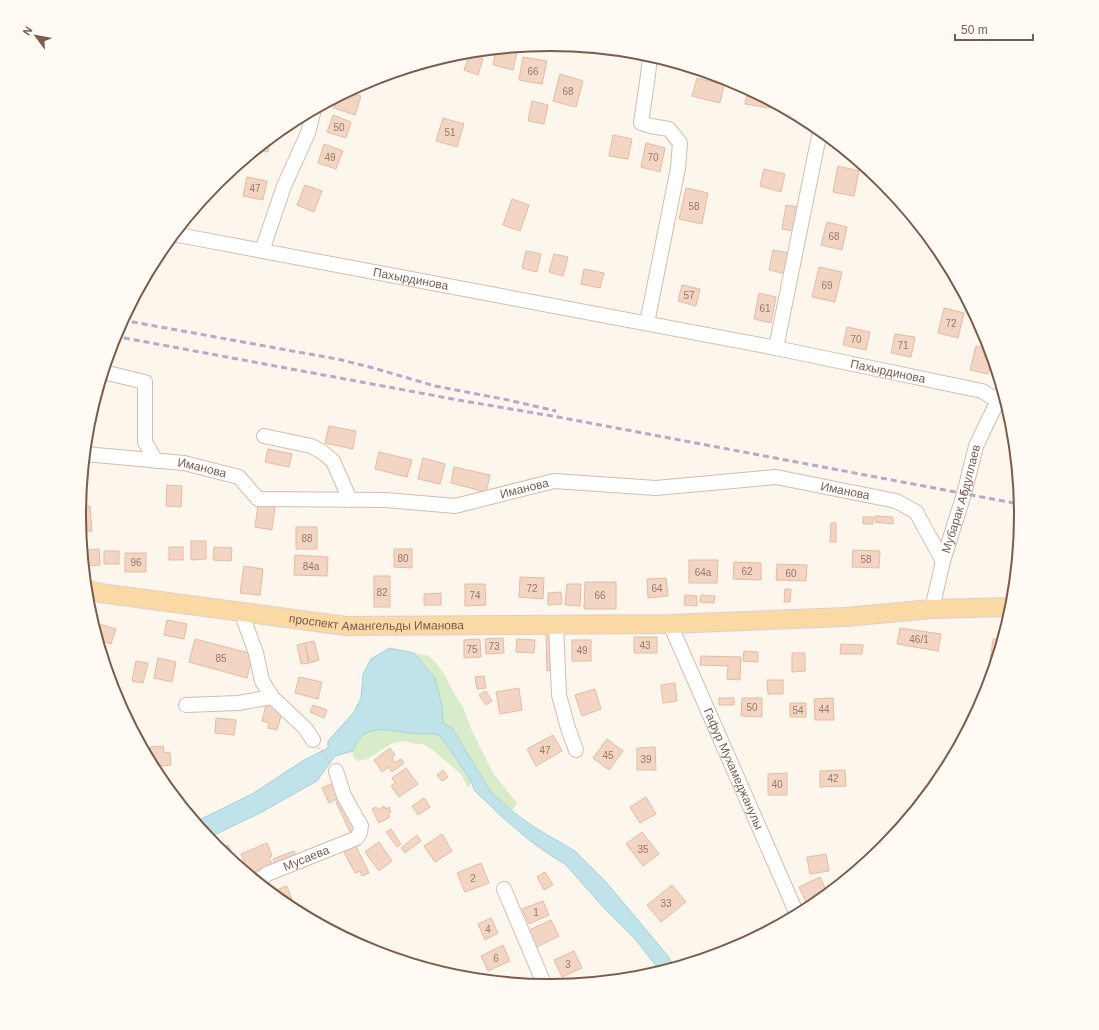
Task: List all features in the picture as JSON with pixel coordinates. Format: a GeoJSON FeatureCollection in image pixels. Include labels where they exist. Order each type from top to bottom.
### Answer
{"type":"FeatureCollection","features":[{"type":"Feature","properties":{"kind":"main road","name":"проспект Амангельды Иманова"},"geometry":{"type":"LineString","coordinates":[[91,591],[100,593],[346,626],[670,624]]}},
{"type":"Feature","properties":{"kind":"main road"},"geometry":{"type":"LineString","coordinates":[[670,624],[846,617],[932,609],[1005,606]]}},
{"type":"Feature","properties":{"kind":"street"},"geometry":{"type":"LineString","coordinates":[[648,323],[678,168],[680,143],[669,129],[641,123],[649,62]]}},
{"type":"Feature","properties":{"kind":"street"},"geometry":{"type":"LineString","coordinates":[[262,251],[284,186],[308,133],[312,117]]}},
{"type":"Feature","properties":{"kind":"street"},"geometry":{"type":"LineString","coordinates":[[776,348],[819,137]]}},
{"type":"Feature","properties":{"kind":"street","name":"Пахырдинова"},"geometry":{"type":"LineString","coordinates":[[179,235],[776,348],[998,395]]}},
{"type":"Feature","properties":{"kind":"street"},"geometry":{"type":"LineString","coordinates":[[108,373],[145,382],[145,442],[156,461]]}},
{"type":"Feature","properties":{"kind":"street","name":"Мубарак Абдуллаев"},"geometry":{"type":"LineString","coordinates":[[932,609],[943,561],[964,494],[976,446],[999,398]]}},
{"type":"Feature","properties":{"kind":"street"},"geometry":{"type":"LineString","coordinates":[[264,436],[311,446],[322,452],[333,461],[350,500]]}},
{"type":"Feature","properties":{"kind":"street","name":"Иманова"},"geometry":{"type":"LineString","coordinates":[[89,454],[184,463],[239,477],[258,499],[386,500],[455,506],[554,481],[656,488],[776,477],[896,501],[916,512],[943,561]]}},
{"type":"Feature","properties":{"kind":"street"},"geometry":{"type":"LineString","coordinates":[[241,612],[256,653],[262,681],[272,698],[305,728],[313,740]]}},
{"type":"Feature","properties":{"kind":"street"},"geometry":{"type":"LineString","coordinates":[[556,624],[559,695],[576,750]]}},
{"type":"Feature","properties":{"kind":"street","name":"Гафур Мухамеджанулы"},"geometry":{"type":"LineString","coordinates":[[670,624],[795,909]]}},
{"type":"Feature","properties":{"kind":"street"},"geometry":{"type":"LineString","coordinates":[[186,705],[238,703],[272,698]]}},
{"type":"Feature","properties":{"kind":"street","name":"Мусаева"},"geometry":{"type":"LineString","coordinates":[[261,878],[267,874],[357,838],[361,826],[344,796],[336,771]]}},
{"type":"Feature","properties":{"kind":"street"},"geometry":{"type":"LineString","coordinates":[[504,889],[541,979]]}},
{"type":"Feature","properties":{"kind":"path"},"geometry":{"type":"LineString","coordinates":[[313,740],[336,771]]}},
{"type":"Feature","properties":{"kind":"green space"},"geometry":{"type":"Polygon","coordinates":[[[414,653],[429,656],[444,674],[463,707],[472,731],[493,773],[517,803],[512,811],[491,792],[452,728],[443,723],[442,706],[435,678],[414,653]]]}},
{"type":"Feature","properties":{"kind":"green space"},"geometry":{"type":"Polygon","coordinates":[[[373,730],[393,730],[439,735],[472,783],[468,788],[461,774],[434,751],[423,744],[405,741],[393,743],[368,759],[358,761],[353,757],[353,751],[361,736],[373,730]]]}},
{"type":"Feature","properties":{"kind":"water"},"geometry":{"type":"Polygon","coordinates":[[[389,648],[414,653],[435,678],[442,706],[443,723],[452,728],[491,792],[512,811],[534,827],[575,851],[606,882],[668,956],[672,963],[656,966],[635,939],[604,908],[566,865],[529,840],[474,790],[472,783],[439,735],[389,730],[376,730],[369,732],[360,738],[353,751],[335,756],[317,781],[258,814],[214,835],[200,820],[252,794],[304,760],[328,748],[328,741],[354,712],[361,698],[363,674],[371,659],[389,648]]]}},
{"type":"Feature","properties":{"kind":"building"},"geometry":{"type":"Polygon","coordinates":[[[517,52],[513,70],[493,65],[495,54],[517,52]]]}},
{"type":"Feature","properties":{"kind":"building"},"geometry":{"type":"Polygon","coordinates":[[[478,57],[483,59],[478,75],[464,70],[468,58],[478,57]]]}},
{"type":"Feature","properties":{"kind":"building"},"geometry":{"type":"Polygon","coordinates":[[[523,57],[547,61],[542,84],[519,80],[523,57]]]}},
{"type":"Feature","properties":{"kind":"building"},"geometry":{"type":"Polygon","coordinates":[[[560,74],[583,81],[576,107],[553,101],[560,74]]]}},
{"type":"Feature","properties":{"kind":"building"},"geometry":{"type":"Polygon","coordinates":[[[697,78],[724,85],[720,103],[692,96],[697,78]]]}},
{"type":"Feature","properties":{"kind":"building"},"geometry":{"type":"Polygon","coordinates":[[[354,94],[361,96],[355,115],[334,108],[335,104],[354,94]]]}},
{"type":"Feature","properties":{"kind":"building"},"geometry":{"type":"Polygon","coordinates":[[[747,95],[769,106],[769,108],[745,104],[747,95]]]}},
{"type":"Feature","properties":{"kind":"building"},"geometry":{"type":"Polygon","coordinates":[[[532,101],[548,105],[544,124],[528,121],[532,101]]]}},
{"type":"Feature","properties":{"kind":"building"},"geometry":{"type":"Polygon","coordinates":[[[333,115],[351,122],[346,138],[327,132],[333,115]]]}},
{"type":"Feature","properties":{"kind":"building"},"geometry":{"type":"Polygon","coordinates":[[[443,118],[464,124],[457,147],[436,141],[443,118]]]}},
{"type":"Feature","properties":{"kind":"building"},"geometry":{"type":"Polygon","coordinates":[[[613,135],[632,139],[628,159],[609,156],[613,135]]]}},
{"type":"Feature","properties":{"kind":"building"},"geometry":{"type":"Polygon","coordinates":[[[646,143],[665,148],[660,172],[641,167],[646,143]]]}},
{"type":"Feature","properties":{"kind":"building"},"geometry":{"type":"Polygon","coordinates":[[[324,144],[343,151],[336,169],[318,163],[324,144]]]}},
{"type":"Feature","properties":{"kind":"building"},"geometry":{"type":"Polygon","coordinates":[[[269,146],[268,152],[262,151],[269,146]]]}},
{"type":"Feature","properties":{"kind":"building"},"geometry":{"type":"Polygon","coordinates":[[[838,166],[859,171],[854,196],[833,192],[838,166]]]}},
{"type":"Feature","properties":{"kind":"building"},"geometry":{"type":"Polygon","coordinates":[[[764,169],[785,174],[781,192],[760,186],[764,169]]]}},
{"type":"Feature","properties":{"kind":"building"},"geometry":{"type":"Polygon","coordinates":[[[247,177],[267,181],[263,200],[243,196],[247,177]]]}},
{"type":"Feature","properties":{"kind":"building"},"geometry":{"type":"Polygon","coordinates":[[[305,185],[322,191],[314,212],[297,205],[305,185]]]}},
{"type":"Feature","properties":{"kind":"building"},"geometry":{"type":"Polygon","coordinates":[[[686,188],[708,193],[702,224],[679,219],[686,188]]]}},
{"type":"Feature","properties":{"kind":"building"},"geometry":{"type":"Polygon","coordinates":[[[512,199],[529,205],[520,231],[503,225],[512,199]]]}},
{"type":"Feature","properties":{"kind":"building"},"geometry":{"type":"Polygon","coordinates":[[[786,205],[798,207],[794,231],[782,229],[786,205]]]}},
{"type":"Feature","properties":{"kind":"building"},"geometry":{"type":"Polygon","coordinates":[[[827,222],[847,227],[842,250],[821,245],[827,222]]]}},
{"type":"Feature","properties":{"kind":"building"},"geometry":{"type":"Polygon","coordinates":[[[773,250],[790,253],[786,274],[769,270],[773,250]]]}},
{"type":"Feature","properties":{"kind":"building"},"geometry":{"type":"Polygon","coordinates":[[[526,251],[541,254],[537,272],[522,268],[526,251]]]}},
{"type":"Feature","properties":{"kind":"building"},"geometry":{"type":"Polygon","coordinates":[[[554,254],[568,257],[563,276],[549,272],[554,254]]]}},
{"type":"Feature","properties":{"kind":"building"},"geometry":{"type":"Polygon","coordinates":[[[819,267],[842,272],[835,302],[812,297],[819,267]]]}},
{"type":"Feature","properties":{"kind":"building"},"geometry":{"type":"Polygon","coordinates":[[[584,269],[604,273],[600,288],[581,284],[584,269]]]}},
{"type":"Feature","properties":{"kind":"building"},"geometry":{"type":"Polygon","coordinates":[[[682,285],[700,289],[696,306],[678,301],[682,285]]]}},
{"type":"Feature","properties":{"kind":"building"},"geometry":{"type":"Polygon","coordinates":[[[759,293],[776,297],[771,323],[754,319],[759,293]]]}},
{"type":"Feature","properties":{"kind":"building"},"geometry":{"type":"Polygon","coordinates":[[[944,308],[964,313],[958,338],[938,333],[944,308]]]}},
{"type":"Feature","properties":{"kind":"building"},"geometry":{"type":"Polygon","coordinates":[[[847,327],[870,332],[866,350],[843,345],[847,327]]]}},
{"type":"Feature","properties":{"kind":"building"},"geometry":{"type":"Polygon","coordinates":[[[895,334],[915,337],[911,357],[891,353],[895,334]]]}},
{"type":"Feature","properties":{"kind":"building"},"geometry":{"type":"Polygon","coordinates":[[[976,346],[982,347],[990,368],[988,374],[970,370],[976,346]]]}},
{"type":"Feature","properties":{"kind":"building"},"geometry":{"type":"Polygon","coordinates":[[[329,426],[356,431],[353,449],[325,443],[329,426]]]}},
{"type":"Feature","properties":{"kind":"building"},"geometry":{"type":"Polygon","coordinates":[[[268,449],[292,454],[289,467],[265,462],[268,449]]]}},
{"type":"Feature","properties":{"kind":"building"},"geometry":{"type":"Polygon","coordinates":[[[379,452],[412,460],[407,477],[375,469],[379,452]]]}},
{"type":"Feature","properties":{"kind":"building"},"geometry":{"type":"Polygon","coordinates":[[[423,458],[445,464],[440,484],[418,479],[423,458]]]}},
{"type":"Feature","properties":{"kind":"building"},"geometry":{"type":"Polygon","coordinates":[[[454,467],[490,475],[486,492],[451,483],[454,467]]]}},
{"type":"Feature","properties":{"kind":"building"},"geometry":{"type":"Polygon","coordinates":[[[167,485],[182,486],[181,507],[166,506],[167,485]]]}},
{"type":"Feature","properties":{"kind":"building"},"geometry":{"type":"Polygon","coordinates":[[[258,505],[275,507],[272,530],[255,527],[258,505]]]}},
{"type":"Feature","properties":{"kind":"building"},"geometry":{"type":"Polygon","coordinates":[[[86,506],[90,506],[92,531],[86,532],[86,506]]]}},
{"type":"Feature","properties":{"kind":"building"},"geometry":{"type":"Polygon","coordinates":[[[875,516],[893,517],[893,524],[875,522],[875,516]]]}},
{"type":"Feature","properties":{"kind":"building"},"geometry":{"type":"Polygon","coordinates":[[[863,517],[873,517],[873,524],[863,524],[863,517]]]}},
{"type":"Feature","properties":{"kind":"building"},"geometry":{"type":"Polygon","coordinates":[[[831,523],[836,523],[836,542],[830,542],[831,523]]]}},
{"type":"Feature","properties":{"kind":"building"},"geometry":{"type":"Polygon","coordinates":[[[296,527],[317,527],[317,549],[296,549],[296,527]]]}},
{"type":"Feature","properties":{"kind":"building"},"geometry":{"type":"Polygon","coordinates":[[[191,541],[206,541],[206,559],[191,560],[191,541]]]}},
{"type":"Feature","properties":{"kind":"building"},"geometry":{"type":"Polygon","coordinates":[[[169,547],[183,547],[183,560],[169,560],[169,547]]]}},
{"type":"Feature","properties":{"kind":"building"},"geometry":{"type":"Polygon","coordinates":[[[214,547],[232,548],[231,561],[213,560],[214,547]]]}},
{"type":"Feature","properties":{"kind":"building"},"geometry":{"type":"Polygon","coordinates":[[[99,549],[100,565],[88,566],[86,550],[99,549]]]}},
{"type":"Feature","properties":{"kind":"building"},"geometry":{"type":"Polygon","coordinates":[[[394,549],[412,549],[412,568],[394,567],[394,549]]]}},
{"type":"Feature","properties":{"kind":"building"},"geometry":{"type":"Polygon","coordinates":[[[853,550],[880,551],[879,568],[852,567],[853,550]]]}},
{"type":"Feature","properties":{"kind":"building"},"geometry":{"type":"Polygon","coordinates":[[[104,551],[119,551],[119,564],[104,564],[104,551]]]}},
{"type":"Feature","properties":{"kind":"building"},"geometry":{"type":"Polygon","coordinates":[[[125,553],[146,553],[146,572],[125,572],[125,553]]]}},
{"type":"Feature","properties":{"kind":"building"},"geometry":{"type":"Polygon","coordinates":[[[295,555],[328,557],[327,576],[294,575],[295,555]]]}},
{"type":"Feature","properties":{"kind":"building"},"geometry":{"type":"Polygon","coordinates":[[[689,560],[718,560],[717,583],[689,583],[689,560]]]}},
{"type":"Feature","properties":{"kind":"building"},"geometry":{"type":"Polygon","coordinates":[[[734,562],[761,563],[761,580],[733,579],[734,562]]]}},
{"type":"Feature","properties":{"kind":"building"},"geometry":{"type":"Polygon","coordinates":[[[777,564],[807,565],[806,581],[776,580],[777,564]]]}},
{"type":"Feature","properties":{"kind":"building"},"geometry":{"type":"Polygon","coordinates":[[[244,566],[263,569],[260,595],[240,593],[244,566]]]}},
{"type":"Feature","properties":{"kind":"building"},"geometry":{"type":"Polygon","coordinates":[[[374,576],[390,576],[390,607],[374,607],[374,576]]]}},
{"type":"Feature","properties":{"kind":"building"},"geometry":{"type":"Polygon","coordinates":[[[520,577],[544,578],[543,599],[519,597],[520,577]]]}},
{"type":"Feature","properties":{"kind":"building"},"geometry":{"type":"Polygon","coordinates":[[[666,578],[668,596],[648,598],[647,579],[666,578]]]}},
{"type":"Feature","properties":{"kind":"building"},"geometry":{"type":"Polygon","coordinates":[[[585,582],[616,582],[616,609],[584,609],[585,582]]]}},
{"type":"Feature","properties":{"kind":"building"},"geometry":{"type":"Polygon","coordinates":[[[465,584],[485,584],[486,605],[465,606],[465,584]]]}},
{"type":"Feature","properties":{"kind":"building"},"geometry":{"type":"Polygon","coordinates":[[[567,584],[581,584],[580,606],[565,605],[567,584]]]}},
{"type":"Feature","properties":{"kind":"building"},"geometry":{"type":"Polygon","coordinates":[[[785,589],[791,589],[790,602],[784,602],[785,589]]]}},
{"type":"Feature","properties":{"kind":"building"},"geometry":{"type":"Polygon","coordinates":[[[561,592],[562,604],[548,605],[548,593],[561,592]]]}},
{"type":"Feature","properties":{"kind":"building"},"geometry":{"type":"Polygon","coordinates":[[[441,593],[441,605],[424,605],[424,594],[441,593]]]}},
{"type":"Feature","properties":{"kind":"building"},"geometry":{"type":"Polygon","coordinates":[[[685,595],[697,596],[697,606],[684,605],[685,595]]]}},
{"type":"Feature","properties":{"kind":"building"},"geometry":{"type":"Polygon","coordinates":[[[701,595],[715,596],[714,603],[700,602],[701,595]]]}},
{"type":"Feature","properties":{"kind":"building"},"geometry":{"type":"Polygon","coordinates":[[[167,620],[187,624],[184,639],[164,635],[167,620]]]}},
{"type":"Feature","properties":{"kind":"building"},"geometry":{"type":"Polygon","coordinates":[[[98,624],[116,629],[111,644],[103,642],[98,624]]]}},
{"type":"Feature","properties":{"kind":"building"},"geometry":{"type":"Polygon","coordinates":[[[900,628],[941,634],[938,651],[897,644],[900,628]]]}},
{"type":"Feature","properties":{"kind":"building"},"geometry":{"type":"Polygon","coordinates":[[[546,633],[552,633],[553,670],[547,671],[546,633]]]}},
{"type":"Feature","properties":{"kind":"building"},"geometry":{"type":"Polygon","coordinates":[[[634,637],[657,637],[657,653],[634,653],[634,637]]]}},
{"type":"Feature","properties":{"kind":"building"},"geometry":{"type":"Polygon","coordinates":[[[503,638],[504,653],[486,654],[485,639],[503,638]]]}},
{"type":"Feature","properties":{"kind":"building"},"geometry":{"type":"Polygon","coordinates":[[[195,639],[253,654],[247,678],[189,662],[195,639]]]}},
{"type":"Feature","properties":{"kind":"building"},"geometry":{"type":"Polygon","coordinates":[[[480,639],[481,657],[464,658],[464,640],[480,639]]]}},
{"type":"Feature","properties":{"kind":"building"},"geometry":{"type":"Polygon","coordinates":[[[517,639],[535,640],[534,653],[516,652],[517,639]]]}},
{"type":"Feature","properties":{"kind":"building"},"geometry":{"type":"Polygon","coordinates":[[[993,639],[997,639],[990,661],[993,639]]]}},
{"type":"Feature","properties":{"kind":"building"},"geometry":{"type":"Polygon","coordinates":[[[572,640],[591,640],[591,661],[572,661],[572,640]]]}},
{"type":"Feature","properties":{"kind":"building"},"geometry":{"type":"Polygon","coordinates":[[[314,641],[319,660],[309,663],[305,643],[314,641]]]}},
{"type":"Feature","properties":{"kind":"building"},"geometry":{"type":"Polygon","coordinates":[[[305,643],[309,663],[301,664],[297,645],[305,643]]]}},
{"type":"Feature","properties":{"kind":"building"},"geometry":{"type":"Polygon","coordinates":[[[841,644],[863,645],[862,654],[840,654],[841,644]]]}},
{"type":"Feature","properties":{"kind":"building"},"geometry":{"type":"Polygon","coordinates":[[[744,651],[758,652],[758,662],[743,661],[744,651]]]}},
{"type":"Feature","properties":{"kind":"building"},"geometry":{"type":"Polygon","coordinates":[[[792,653],[805,653],[805,671],[792,672],[792,653]]]}},
{"type":"Feature","properties":{"kind":"building"},"geometry":{"type":"Polygon","coordinates":[[[701,656],[741,657],[740,680],[727,679],[728,666],[700,665],[701,656]]]}},
{"type":"Feature","properties":{"kind":"building"},"geometry":{"type":"Polygon","coordinates":[[[158,658],[176,662],[172,682],[154,678],[158,658]]]}},
{"type":"Feature","properties":{"kind":"building"},"geometry":{"type":"Polygon","coordinates":[[[136,661],[148,663],[143,683],[132,681],[136,661]]]}},
{"type":"Feature","properties":{"kind":"building"},"geometry":{"type":"Polygon","coordinates":[[[484,676],[486,688],[477,689],[475,677],[484,676]]]}},
{"type":"Feature","properties":{"kind":"building"},"geometry":{"type":"Polygon","coordinates":[[[299,677],[322,682],[318,699],[295,693],[299,677]]]}},
{"type":"Feature","properties":{"kind":"building"},"geometry":{"type":"Polygon","coordinates":[[[767,680],[783,680],[783,694],[768,694],[767,680]]]}},
{"type":"Feature","properties":{"kind":"building"},"geometry":{"type":"Polygon","coordinates":[[[675,683],[677,701],[663,703],[661,685],[675,683]]]}},
{"type":"Feature","properties":{"kind":"building"},"geometry":{"type":"Polygon","coordinates":[[[519,688],[522,710],[500,714],[496,692],[519,688]]]}},
{"type":"Feature","properties":{"kind":"building"},"geometry":{"type":"Polygon","coordinates":[[[595,689],[601,709],[582,716],[575,695],[595,689]]]}},
{"type":"Feature","properties":{"kind":"building"},"geometry":{"type":"Polygon","coordinates":[[[486,691],[492,701],[486,705],[479,695],[486,691]]]}},
{"type":"Feature","properties":{"kind":"building"},"geometry":{"type":"Polygon","coordinates":[[[719,698],[734,698],[734,705],[719,705],[719,698]]]}},
{"type":"Feature","properties":{"kind":"building"},"geometry":{"type":"Polygon","coordinates":[[[742,698],[762,698],[762,717],[741,716],[742,698]]]}},
{"type":"Feature","properties":{"kind":"building"},"geometry":{"type":"Polygon","coordinates":[[[833,698],[834,720],[815,720],[814,699],[833,698]]]}},
{"type":"Feature","properties":{"kind":"building"},"geometry":{"type":"Polygon","coordinates":[[[790,703],[806,703],[806,717],[790,717],[790,703]]]}},
{"type":"Feature","properties":{"kind":"building"},"geometry":{"type":"Polygon","coordinates":[[[266,705],[283,709],[277,730],[268,728],[269,723],[262,721],[266,705]]]}},
{"type":"Feature","properties":{"kind":"building"},"geometry":{"type":"Polygon","coordinates":[[[313,705],[327,710],[324,718],[310,712],[313,705]]]}},
{"type":"Feature","properties":{"kind":"building"},"geometry":{"type":"Polygon","coordinates":[[[216,718],[236,720],[234,735],[215,733],[216,718]]]}},
{"type":"Feature","properties":{"kind":"building"},"geometry":{"type":"Polygon","coordinates":[[[553,735],[562,751],[536,766],[527,749],[553,735]]]}},
{"type":"Feature","properties":{"kind":"building"},"geometry":{"type":"Polygon","coordinates":[[[607,739],[623,751],[609,770],[593,758],[607,739]]]}},
{"type":"Feature","properties":{"kind":"building"},"geometry":{"type":"Polygon","coordinates":[[[163,746],[164,753],[170,752],[171,765],[160,766],[150,751],[150,747],[163,746]]]}},
{"type":"Feature","properties":{"kind":"building"},"geometry":{"type":"Polygon","coordinates":[[[655,747],[656,770],[637,770],[637,748],[655,747]]]}},
{"type":"Feature","properties":{"kind":"building"},"geometry":{"type":"Polygon","coordinates":[[[390,748],[395,755],[392,758],[395,763],[401,759],[404,763],[392,772],[389,767],[382,772],[374,760],[390,748]]]}},
{"type":"Feature","properties":{"kind":"building"},"geometry":{"type":"Polygon","coordinates":[[[406,768],[418,784],[399,797],[391,786],[395,783],[392,778],[406,768]]]}},
{"type":"Feature","properties":{"kind":"building"},"geometry":{"type":"Polygon","coordinates":[[[443,770],[448,777],[442,781],[437,775],[443,770]]]}},
{"type":"Feature","properties":{"kind":"building"},"geometry":{"type":"Polygon","coordinates":[[[845,770],[846,786],[820,787],[820,771],[845,770]]]}},
{"type":"Feature","properties":{"kind":"building"},"geometry":{"type":"Polygon","coordinates":[[[787,773],[787,795],[768,795],[768,774],[787,773]]]}},
{"type":"Feature","properties":{"kind":"building"},"geometry":{"type":"Polygon","coordinates":[[[333,783],[341,797],[329,803],[322,788],[333,783]]]}},
{"type":"Feature","properties":{"kind":"building"},"geometry":{"type":"Polygon","coordinates":[[[646,797],[656,814],[640,823],[630,807],[646,797]]]}},
{"type":"Feature","properties":{"kind":"building"},"geometry":{"type":"Polygon","coordinates":[[[424,798],[430,807],[418,815],[412,806],[424,798]]]}},
{"type":"Feature","properties":{"kind":"building"},"geometry":{"type":"Polygon","coordinates":[[[341,800],[355,830],[350,832],[336,802],[341,800]]]}},
{"type":"Feature","properties":{"kind":"building"},"geometry":{"type":"Polygon","coordinates":[[[384,806],[386,809],[389,807],[391,812],[388,813],[390,817],[379,823],[372,809],[376,807],[378,810],[384,806]]]}},
{"type":"Feature","properties":{"kind":"building"},"geometry":{"type":"Polygon","coordinates":[[[391,829],[401,844],[397,847],[386,832],[391,829]]]}},
{"type":"Feature","properties":{"kind":"building"},"geometry":{"type":"Polygon","coordinates":[[[642,832],[659,854],[643,866],[626,844],[642,832]]]}},
{"type":"Feature","properties":{"kind":"building"},"geometry":{"type":"Polygon","coordinates":[[[442,834],[452,851],[435,862],[424,846],[442,834]]]}},
{"type":"Feature","properties":{"kind":"building"},"geometry":{"type":"Polygon","coordinates":[[[417,835],[421,841],[405,853],[401,848],[417,835]]]}},
{"type":"Feature","properties":{"kind":"building"},"geometry":{"type":"Polygon","coordinates":[[[379,842],[392,861],[379,871],[365,852],[379,842]]]}},
{"type":"Feature","properties":{"kind":"building"},"geometry":{"type":"Polygon","coordinates":[[[267,843],[272,856],[269,857],[272,865],[254,872],[245,865],[241,854],[267,843]]]}},
{"type":"Feature","properties":{"kind":"building"},"geometry":{"type":"Polygon","coordinates":[[[355,844],[369,873],[362,876],[360,871],[355,873],[343,850],[355,844]]]}},
{"type":"Feature","properties":{"kind":"building"},"geometry":{"type":"Polygon","coordinates":[[[228,845],[232,853],[225,847],[228,845]]]}},
{"type":"Feature","properties":{"kind":"building"},"geometry":{"type":"Polygon","coordinates":[[[294,851],[296,858],[275,866],[273,859],[294,851]]]}},
{"type":"Feature","properties":{"kind":"building"},"geometry":{"type":"Polygon","coordinates":[[[826,854],[829,871],[810,874],[807,857],[826,854]]]}},
{"type":"Feature","properties":{"kind":"building"},"geometry":{"type":"Polygon","coordinates":[[[481,863],[489,883],[465,892],[457,873],[481,863]]]}},
{"type":"Feature","properties":{"kind":"building"},"geometry":{"type":"Polygon","coordinates":[[[545,872],[553,885],[544,890],[537,877],[545,872]]]}},
{"type":"Feature","properties":{"kind":"building"},"geometry":{"type":"Polygon","coordinates":[[[820,877],[825,888],[806,902],[799,887],[820,877]]]}},
{"type":"Feature","properties":{"kind":"building"},"geometry":{"type":"Polygon","coordinates":[[[672,885],[686,902],[661,922],[647,905],[672,885]]]}},
{"type":"Feature","properties":{"kind":"building"},"geometry":{"type":"Polygon","coordinates":[[[287,886],[292,900],[291,900],[277,890],[287,886]]]}},
{"type":"Feature","properties":{"kind":"building"},"geometry":{"type":"Polygon","coordinates":[[[543,901],[549,915],[529,924],[522,909],[543,901]]]}},
{"type":"Feature","properties":{"kind":"building"},"geometry":{"type":"Polygon","coordinates":[[[491,918],[498,933],[485,940],[478,924],[491,918]]]}},
{"type":"Feature","properties":{"kind":"building"},"geometry":{"type":"Polygon","coordinates":[[[551,920],[559,936],[535,948],[527,931],[551,920]]]}},
{"type":"Feature","properties":{"kind":"building"},"geometry":{"type":"Polygon","coordinates":[[[503,945],[510,961],[488,971],[481,956],[503,945]]]}},
{"type":"Feature","properties":{"kind":"building"},"geometry":{"type":"Polygon","coordinates":[[[574,951],[582,968],[562,977],[554,960],[574,951]]]}},
{"type":"Feature","properties":{"kind":"railway"},"geometry":{"type":"LineString","coordinates":[[128,321],[342,360],[435,386],[556,411]]}},
{"type":"Feature","properties":{"kind":"railway"},"geometry":{"type":"LineString","coordinates":[[121,337],[458,400],[558,417],[1014,503]]}}]}
